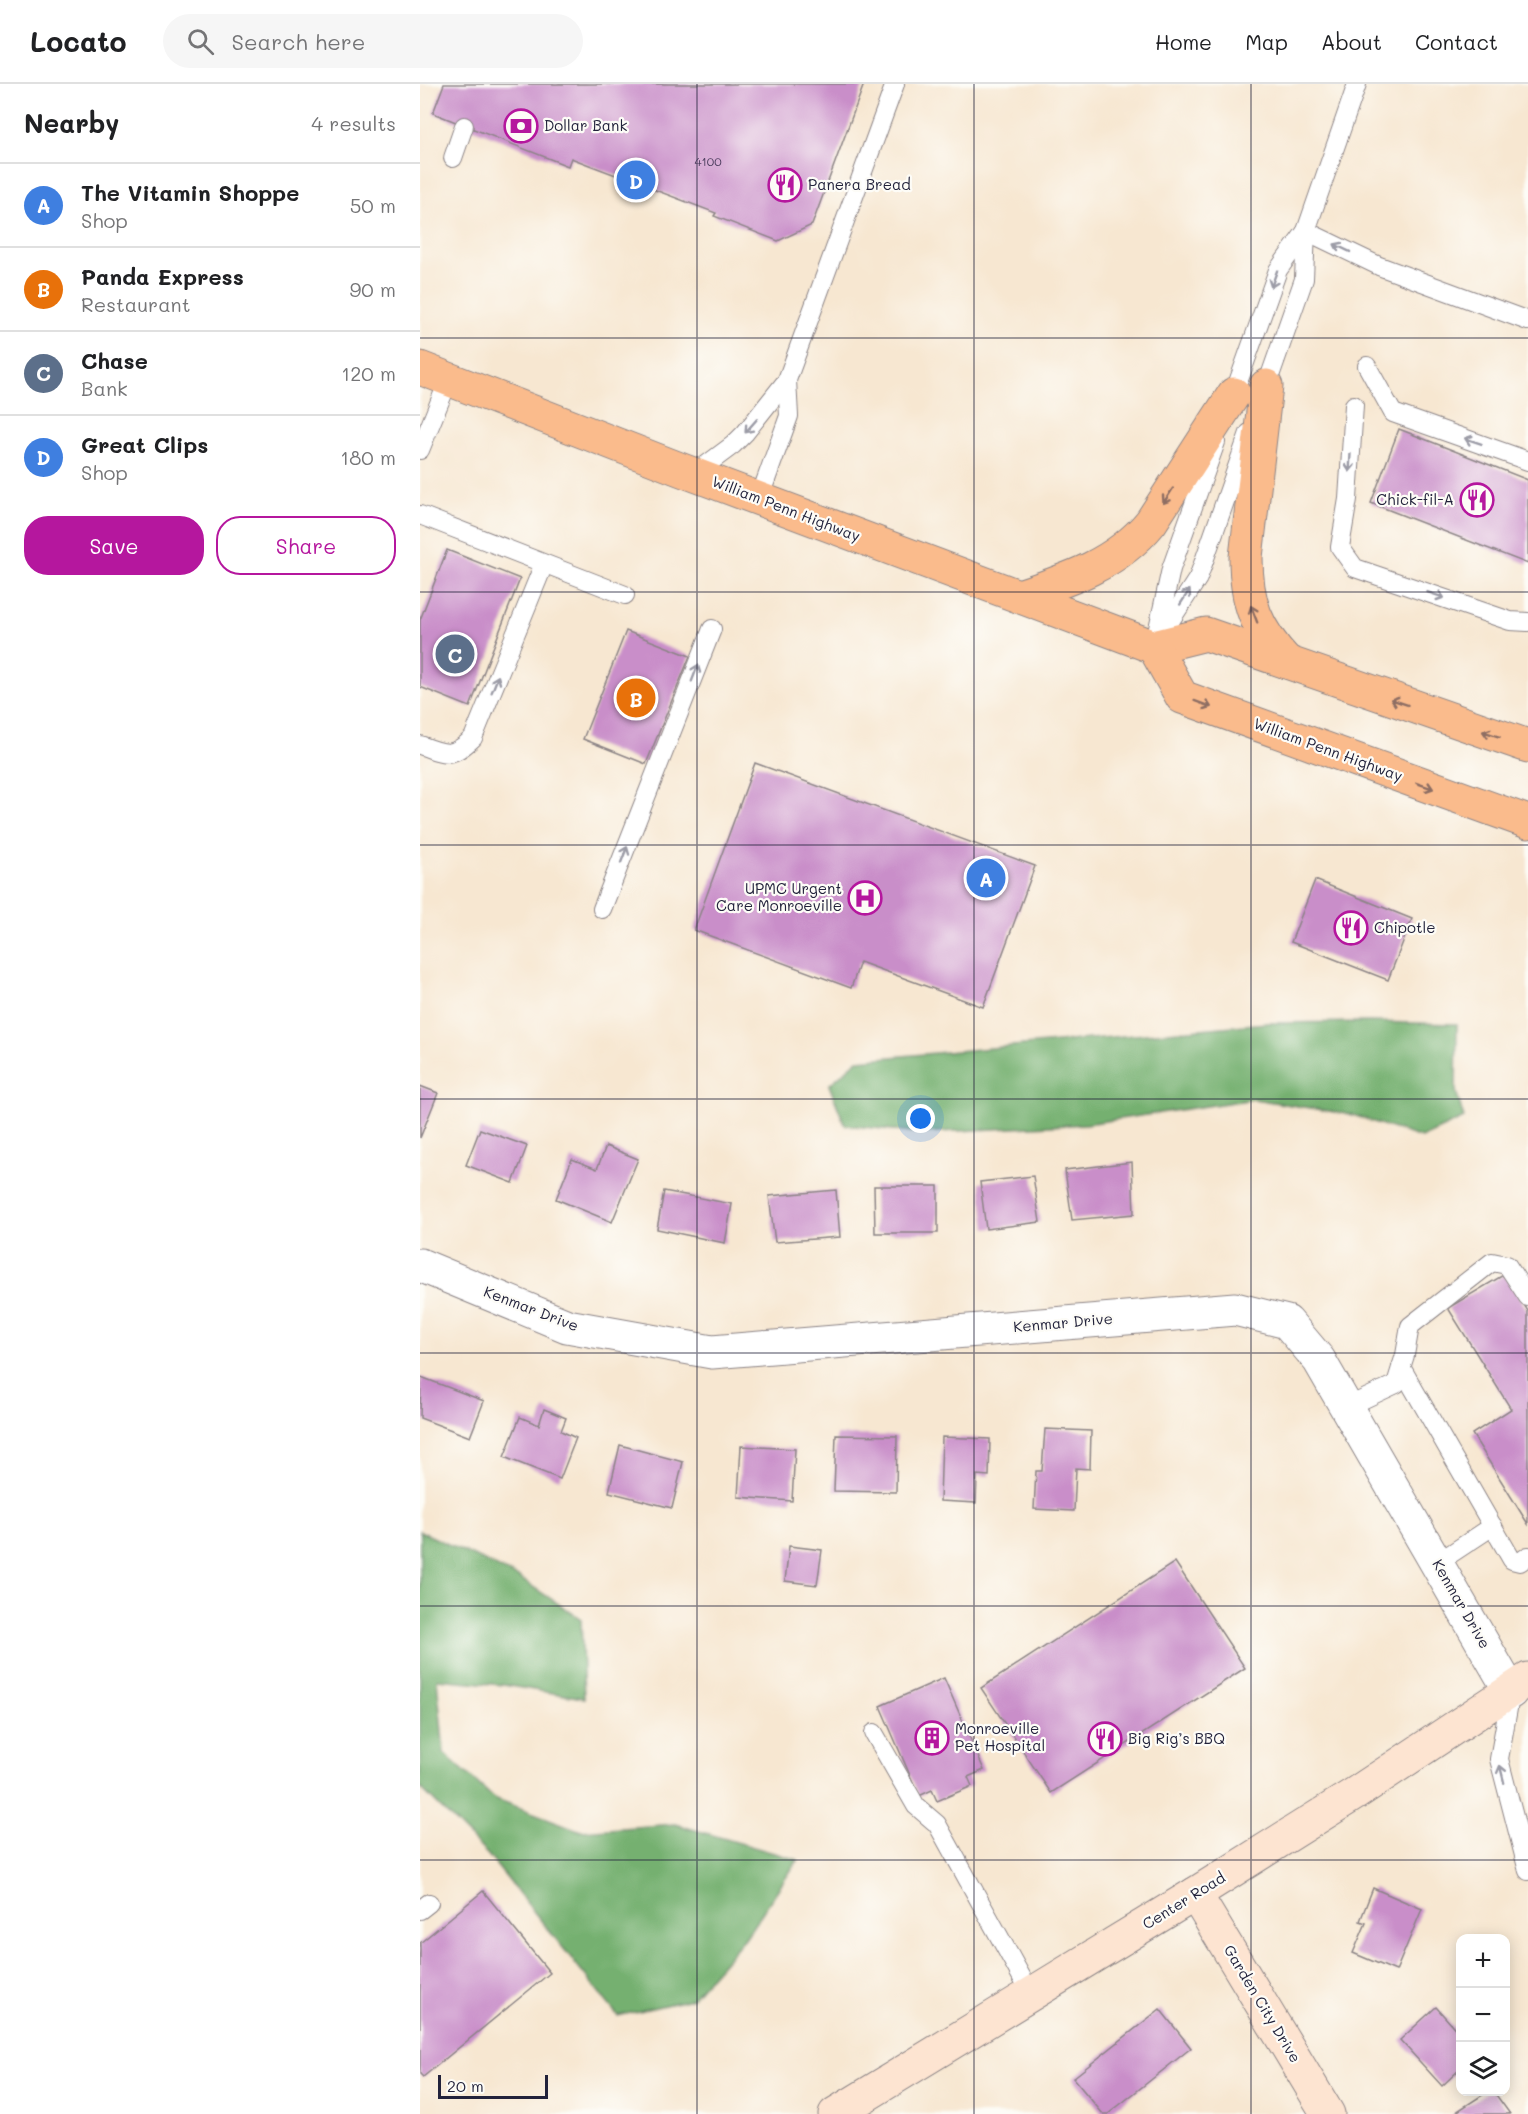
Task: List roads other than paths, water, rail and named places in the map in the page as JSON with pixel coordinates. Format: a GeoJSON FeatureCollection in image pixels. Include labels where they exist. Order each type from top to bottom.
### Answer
{"type":"FeatureCollection","features":[{"type":"Feature","properties":{"kind":"highway","name":"William Penn Highway"},"geometry":{"type":"LineString","coordinates":[[434,373],[759,499],[1154,647],[1182,697],[1528,822]]}},
{"type":"Feature","properties":{"kind":"highway"},"geometry":{"type":"LineString","coordinates":[[1266,386],[1246,574],[1252,610],[1259,627],[1269,643],[1287,662]]}},
{"type":"Feature","properties":{"kind":"highway"},"geometry":{"type":"LineString","coordinates":[[1018,596],[1090,570],[1111,558],[1141,534],[1234,394]]}},
{"type":"Feature","properties":{"kind":"highway"},"geometry":{"type":"LineString","coordinates":[[1154,647],[1206,634],[1528,746]]}},
{"type":"Feature","properties":{"kind":"street","name":"Kenmar Drive"},"geometry":{"type":"LineString","coordinates":[[420,1265],[567,1326],[712,1352],[1235,1310],[1287,1322],[1319,1359],[1437,1563],[1520,1686]]}},
{"type":"Feature","properties":{"kind":"street","name":"Center Road"},"geometry":{"type":"LineString","coordinates":[[835,2114],[1195,1894],[1520,1686]]}},
{"type":"Feature","properties":{"kind":"street","name":"Garden City Drive"},"geometry":{"type":"LineString","coordinates":[[1195,1894],[1328,2114]]}},
{"type":"Feature","properties":{"kind":"lane"},"geometry":{"type":"LineString","coordinates":[[694,474],[745,433],[787,380],[895,84]]}},
{"type":"Feature","properties":{"kind":"lane"},"geometry":{"type":"LineString","coordinates":[[1154,647],[1171,569],[1278,270],[1306,231],[1357,84]]}},
{"type":"Feature","properties":{"kind":"lane"},"geometry":{"type":"LineString","coordinates":[[453,158],[464,126]]}},
{"type":"Feature","properties":{"kind":"lane"},"geometry":{"type":"LineString","coordinates":[[1306,231],[1379,266],[1528,321]]}},
{"type":"Feature","properties":{"kind":"lane"},"geometry":{"type":"LineString","coordinates":[[1154,647],[1198,578],[1304,279],[1306,231]]}},
{"type":"Feature","properties":{"kind":"lane"},"geometry":{"type":"LineString","coordinates":[[1367,366],[1393,413],[1528,461]]}},
{"type":"Feature","properties":{"kind":"lane"},"geometry":{"type":"LineString","coordinates":[[420,450],[434,373]]}},
{"type":"Feature","properties":{"kind":"lane"},"geometry":{"type":"LineString","coordinates":[[759,499],[789,416],[787,380]]}},
{"type":"Feature","properties":{"kind":"lane"},"geometry":{"type":"LineString","coordinates":[[1354,405],[1348,499],[1340,547],[1356,568],[1510,621],[1528,622]]}},
{"type":"Feature","properties":{"kind":"lane"},"geometry":{"type":"LineString","coordinates":[[420,515],[625,595]]}},
{"type":"Feature","properties":{"kind":"lane"},"geometry":{"type":"LineString","coordinates":[[420,745],[441,753],[459,751],[473,738],[544,564]]}},
{"type":"Feature","properties":{"kind":"lane"},"geometry":{"type":"LineString","coordinates":[[602,909],[712,628]]}},
{"type":"Feature","properties":{"kind":"lane"},"geometry":{"type":"LineString","coordinates":[[1347,1407],[1396,1384],[1410,1326],[1492,1262],[1507,1265],[1528,1297]]}},
{"type":"Feature","properties":{"kind":"lane"},"geometry":{"type":"LineString","coordinates":[[1401,1367],[1512,1560],[1520,1562],[1528,1556]]}},
{"type":"Feature","properties":{"kind":"lane"},"geometry":{"type":"LineString","coordinates":[[1437,1563],[1492,1526]]}},
{"type":"Feature","properties":{"kind":"lane"},"geometry":{"type":"LineString","coordinates":[[1520,1686],[1499,1759],[1528,1871]]}},
{"type":"Feature","properties":{"kind":"lane"},"geometry":{"type":"LineString","coordinates":[[874,1733],[916,1806],[937,1824],[1031,1994]]}},
{"type":"Feature","properties":{"kind":"place","name":"Dollar Bank"},"geometry":{"type":"Point","coordinates":[521,126]}},
{"type":"Feature","properties":{"kind":"place","name":"Great Clips"},"geometry":{"type":"Point","coordinates":[636,180]}},
{"type":"Feature","properties":{"kind":"place","name":"Panera Bread"},"geometry":{"type":"Point","coordinates":[785,185]}},
{"type":"Feature","properties":{"kind":"place","name":"Chick-fil-A"},"geometry":{"type":"Point","coordinates":[1477,500]}},
{"type":"Feature","properties":{"kind":"place","name":"Chase"},"geometry":{"type":"Point","coordinates":[455,654]}},
{"type":"Feature","properties":{"kind":"place","name":"Panda Express"},"geometry":{"type":"Point","coordinates":[636,698]}},
{"type":"Feature","properties":{"kind":"place","name":"The Vitamin Shoppe"},"geometry":{"type":"Point","coordinates":[986,878]}},
{"type":"Feature","properties":{"kind":"place","name":"UPMC Urgent Care Monroeville"},"geometry":{"type":"Point","coordinates":[865,898]}},
{"type":"Feature","properties":{"kind":"place","name":"Chipotle"},"geometry":{"type":"Point","coordinates":[1351,928]}},
{"type":"Feature","properties":{"kind":"place","name":"Monroeville Pet Hospital"},"geometry":{"type":"Point","coordinates":[932,1738]}},
{"type":"Feature","properties":{"kind":"place","name":"Big Rig’s BBQ"},"geometry":{"type":"Point","coordinates":[1105,1739]}}]}
